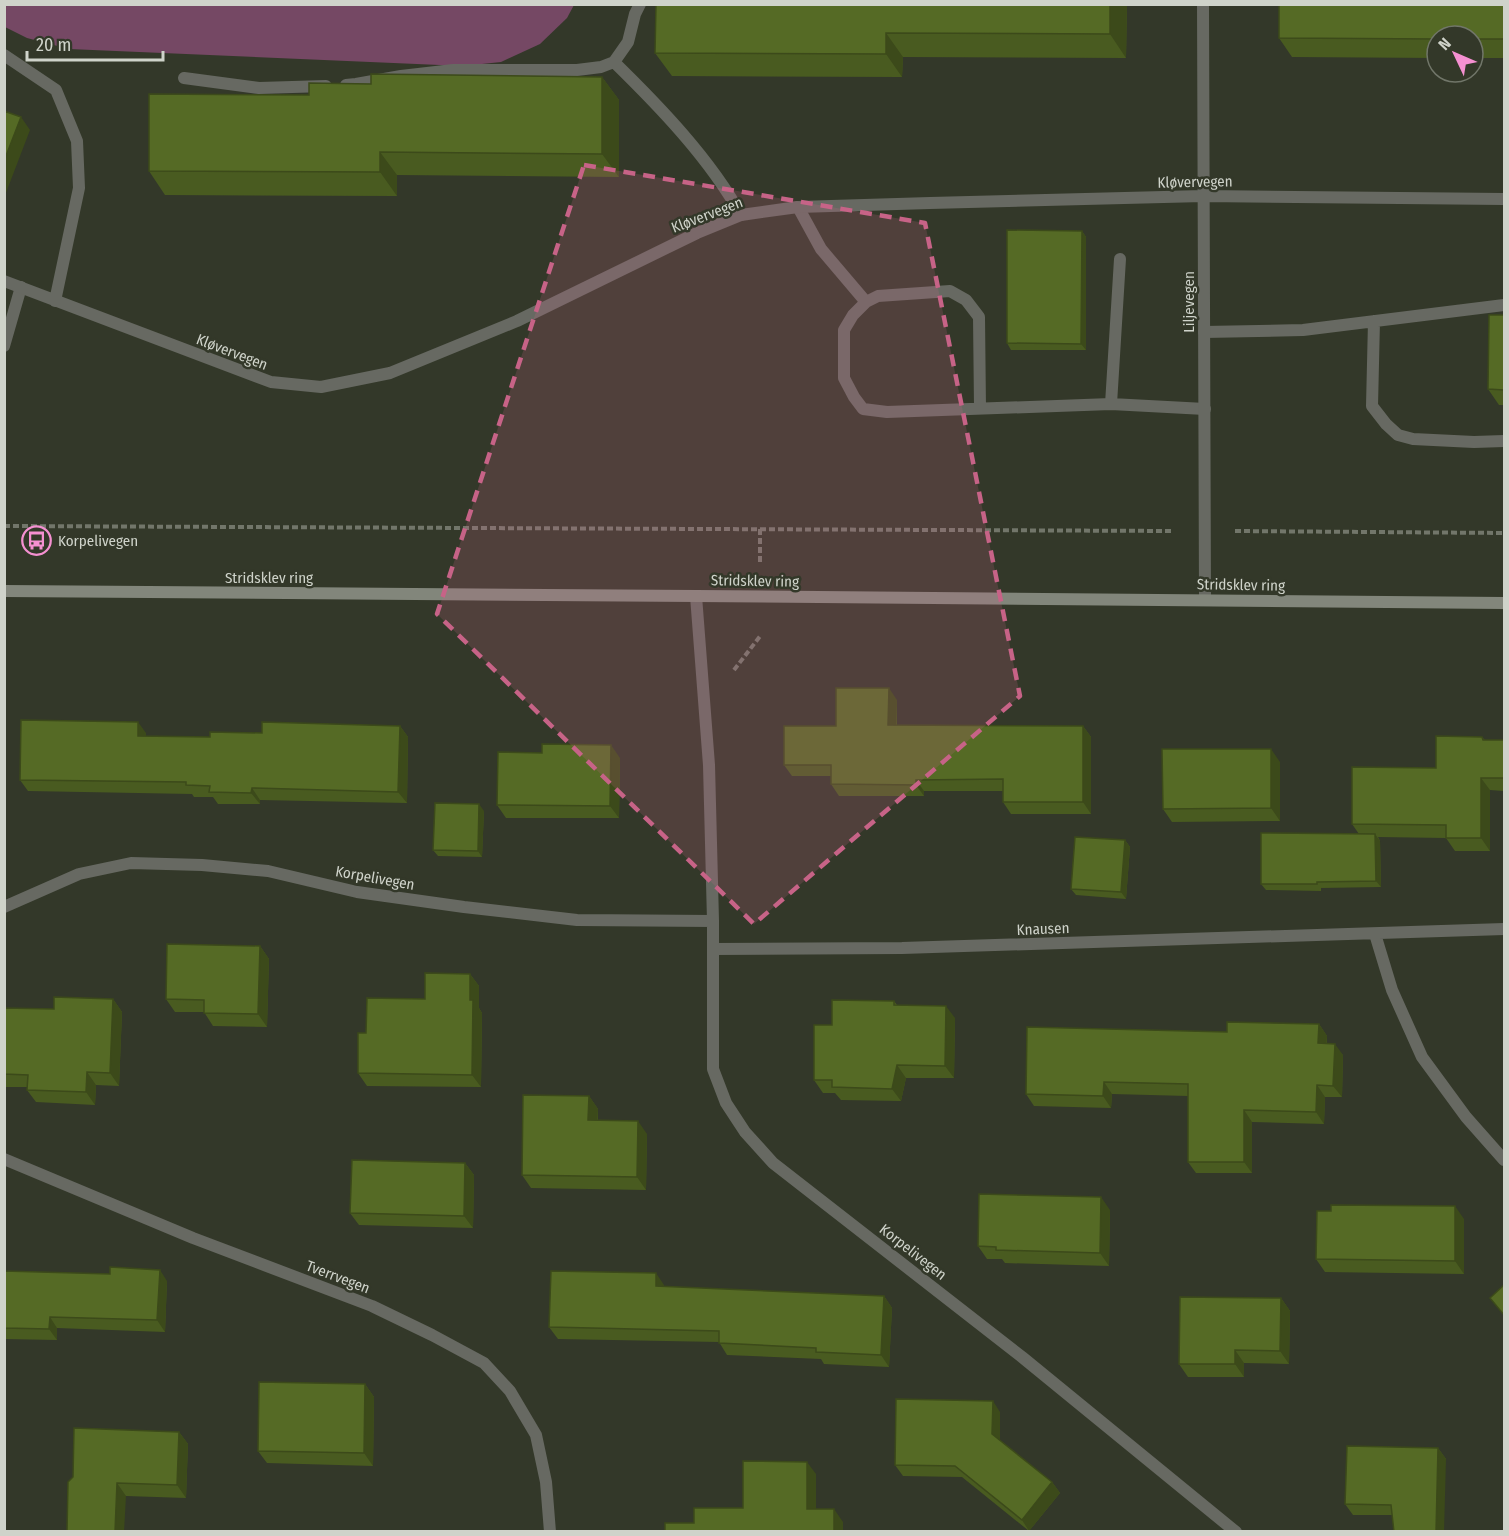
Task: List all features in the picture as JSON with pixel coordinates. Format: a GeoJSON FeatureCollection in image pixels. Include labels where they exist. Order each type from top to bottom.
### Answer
{"type":"FeatureCollection","features":[{"type":"Feature","properties":{"kind":"street"},"geometry":{"type":"LineString","coordinates":[[184,78],[259,88],[356,84],[453,70],[577,70],[601,67],[615,62],[628,42],[639,4]]}},
{"type":"Feature","properties":{"kind":"street","name":"Liljevegen"},"geometry":{"type":"LineString","coordinates":[[1203,4],[1205,600]]}},
{"type":"Feature","properties":{"kind":"street"},"geometry":{"type":"LineString","coordinates":[[4,55],[56,90],[77,141],[79,188],[55,301]]}},
{"type":"Feature","properties":{"kind":"street"},"geometry":{"type":"LineString","coordinates":[[615,62],[650,97],[701,158],[731,197],[741,215]]}},
{"type":"Feature","properties":{"kind":"street","name":"Kløvervegen"},"geometry":{"type":"LineString","coordinates":[[4,281],[271,382],[321,387],[401,369],[517,321],[697,233],[741,215],[798,207],[1203,196],[1504,199]]}},
{"type":"Feature","properties":{"kind":"street"},"geometry":{"type":"LineString","coordinates":[[798,207],[821,249],[866,302]]}},
{"type":"Feature","properties":{"kind":"street"},"geometry":{"type":"LineString","coordinates":[[1111,404],[1119,259]]}},
{"type":"Feature","properties":{"kind":"street"},"geometry":{"type":"LineString","coordinates":[[4,346],[21,287]]}},
{"type":"Feature","properties":{"kind":"street"},"geometry":{"type":"LineString","coordinates":[[980,408],[979,317],[966,300],[950,291],[878,296],[866,302],[853,315],[844,330],[844,378],[863,410],[887,412],[1111,404],[1204,409]]}},
{"type":"Feature","properties":{"kind":"street"},"geometry":{"type":"LineString","coordinates":[[1204,332],[1303,330],[1504,305]]}},
{"type":"Feature","properties":{"kind":"street"},"geometry":{"type":"LineString","coordinates":[[1374,321],[1372,406],[1386,424],[1398,435],[1413,439],[1504,441]]}},
{"type":"Feature","properties":{"kind":"street","name":"Stridsklev ring"},"geometry":{"type":"LineString","coordinates":[[4,591],[1504,603]]}},
{"type":"Feature","properties":{"kind":"street","name":"Korpelivegen"},"geometry":{"type":"LineString","coordinates":[[696,596],[709,765],[713,921],[712,1069],[726,1103],[745,1132],[773,1163],[1022,1357],[1236,1532]]}},
{"type":"Feature","properties":{"kind":"street","name":"Korpelivegen"},"geometry":{"type":"LineString","coordinates":[[4,907],[79,874],[131,863],[202,865],[268,872],[357,892],[577,920],[713,921]]}},
{"type":"Feature","properties":{"kind":"street","name":"Knausen"},"geometry":{"type":"LineString","coordinates":[[713,949],[902,948],[1504,929]]}},
{"type":"Feature","properties":{"kind":"street"},"geometry":{"type":"LineString","coordinates":[[1375,934],[1392,990],[1422,1057],[1466,1117],[1504,1160]]}},
{"type":"Feature","properties":{"kind":"street","name":"Tverrvegen"},"geometry":{"type":"LineString","coordinates":[[4,1159],[194,1239],[372,1306],[484,1363],[510,1391],[536,1435],[546,1482],[550,1532]]}},
{"type":"Feature","properties":{"kind":"path"},"geometry":{"type":"LineString","coordinates":[[4,526],[1504,532]]}},
{"type":"Feature","properties":{"kind":"path"},"geometry":{"type":"LineString","coordinates":[[760,530],[760,563]]}},
{"type":"Feature","properties":{"kind":"highlighted area"},"geometry":{"type":"Polygon","coordinates":[[[584,165],[925,223],[1020,696],[754,924],[437,614],[584,165]]]}},
{"type":"Feature","properties":{"kind":"shaded area"},"geometry":{"type":"Polygon","coordinates":[[[4,5],[574,5],[567,18],[540,44],[501,62],[463,66],[69,49],[27,38],[5,27],[4,5]]]}},
{"type":"Feature","properties":{"kind":"building"},"geometry":{"type":"Polygon","coordinates":[[[656,4],[1110,4],[1110,34],[886,33],[886,54],[655,53],[656,4]]]}},
{"type":"Feature","properties":{"kind":"building"},"geometry":{"type":"Polygon","coordinates":[[[1279,4],[1504,4],[1504,39],[1485,39],[1485,24],[1425,24],[1425,39],[1279,38],[1279,4]]]}},
{"type":"Feature","properties":{"kind":"building"},"geometry":{"type":"Polygon","coordinates":[[[371,74],[602,77],[602,154],[380,152],[380,172],[149,171],[149,94],[309,95],[309,83],[371,84],[371,74]]]}},
{"type":"Feature","properties":{"kind":"building"},"geometry":{"type":"Polygon","coordinates":[[[4,111],[21,117],[4,161],[4,111]]]}},
{"type":"Feature","properties":{"kind":"building"},"geometry":{"type":"Polygon","coordinates":[[[1007,230],[1082,231],[1081,344],[1007,343],[1007,230]]]}},
{"type":"Feature","properties":{"kind":"building"},"geometry":{"type":"Polygon","coordinates":[[[1489,315],[1504,315],[1504,390],[1488,389],[1489,315]]]}},
{"type":"Feature","properties":{"kind":"building"},"geometry":{"type":"Polygon","coordinates":[[[836,688],[889,688],[888,725],[1083,726],[1083,802],[1003,802],[1003,779],[916,780],[916,785],[831,784],[831,765],[784,765],[784,726],[836,726],[836,688]]]}},
{"type":"Feature","properties":{"kind":"building"},"geometry":{"type":"Polygon","coordinates":[[[21,720],[138,722],[138,736],[210,737],[210,732],[262,733],[262,722],[400,726],[398,792],[252,788],[251,793],[209,792],[210,786],[186,785],[186,782],[20,780],[21,720]]]}},
{"type":"Feature","properties":{"kind":"building"},"geometry":{"type":"Polygon","coordinates":[[[1436,736],[1504,740],[1504,778],[1481,778],[1481,838],[1446,838],[1446,825],[1352,824],[1352,767],[1436,768],[1436,736]]]}},
{"type":"Feature","properties":{"kind":"building"},"geometry":{"type":"Polygon","coordinates":[[[542,744],[611,745],[610,806],[497,805],[498,752],[542,753],[542,744]]]}},
{"type":"Feature","properties":{"kind":"building"},"geometry":{"type":"Polygon","coordinates":[[[1162,749],[1271,749],[1271,808],[1163,809],[1162,749]]]}},
{"type":"Feature","properties":{"kind":"building"},"geometry":{"type":"Polygon","coordinates":[[[435,803],[479,804],[478,851],[433,850],[435,803]]]}},
{"type":"Feature","properties":{"kind":"building"},"geometry":{"type":"Polygon","coordinates":[[[1261,833],[1375,834],[1376,881],[1261,884],[1261,833]]]}},
{"type":"Feature","properties":{"kind":"building"},"geometry":{"type":"Polygon","coordinates":[[[1075,837],[1125,840],[1121,892],[1071,889],[1075,837]]]}},
{"type":"Feature","properties":{"kind":"building"},"geometry":{"type":"Polygon","coordinates":[[[167,944],[260,946],[258,1014],[204,1013],[204,1000],[166,999],[167,944]]]}},
{"type":"Feature","properties":{"kind":"building"},"geometry":{"type":"Polygon","coordinates":[[[425,973],[470,974],[470,1000],[473,1000],[472,1075],[358,1073],[358,1033],[366,1033],[367,998],[425,999],[425,973]]]}},
{"type":"Feature","properties":{"kind":"building"},"geometry":{"type":"Polygon","coordinates":[[[54,997],[113,999],[110,1073],[87,1072],[86,1092],[27,1090],[28,1075],[4,1074],[4,1008],[54,1009],[54,997]]]}},
{"type":"Feature","properties":{"kind":"building"},"geometry":{"type":"Polygon","coordinates":[[[832,1000],[894,1001],[894,1005],[946,1006],[945,1066],[897,1065],[892,1089],[832,1087],[832,1080],[814,1080],[814,1025],[832,1025],[832,1000]]]}},
{"type":"Feature","properties":{"kind":"building"},"geometry":{"type":"Polygon","coordinates":[[[1227,1022],[1319,1024],[1318,1043],[1335,1044],[1333,1086],[1317,1085],[1316,1112],[1244,1110],[1244,1162],[1188,1162],[1188,1084],[1104,1082],[1103,1096],[1026,1094],[1027,1027],[1227,1032],[1227,1022]]]}},
{"type":"Feature","properties":{"kind":"building"},"geometry":{"type":"Polygon","coordinates":[[[523,1095],[589,1096],[588,1120],[638,1121],[637,1177],[522,1175],[523,1095]]]}},
{"type":"Feature","properties":{"kind":"building"},"geometry":{"type":"Polygon","coordinates":[[[352,1160],[465,1163],[464,1216],[350,1213],[352,1160]]]}},
{"type":"Feature","properties":{"kind":"building"},"geometry":{"type":"Polygon","coordinates":[[[979,1194],[1101,1197],[1100,1253],[996,1250],[996,1247],[978,1246],[979,1194]]]}},
{"type":"Feature","properties":{"kind":"building"},"geometry":{"type":"Polygon","coordinates":[[[1331,1205],[1455,1206],[1455,1261],[1316,1259],[1317,1211],[1331,1211],[1331,1205]]]}},
{"type":"Feature","properties":{"kind":"building"},"geometry":{"type":"Polygon","coordinates":[[[110,1267],[160,1270],[157,1320],[50,1317],[49,1329],[4,1328],[4,1271],[110,1274],[110,1267]]]}},
{"type":"Feature","properties":{"kind":"building"},"geometry":{"type":"Polygon","coordinates":[[[551,1271],[656,1273],[656,1286],[884,1296],[881,1355],[816,1352],[816,1348],[719,1343],[719,1331],[549,1327],[551,1271]]]}},
{"type":"Feature","properties":{"kind":"building"},"geometry":{"type":"Polygon","coordinates":[[[1504,1285],[1504,1315],[1490,1298],[1504,1285]]]}},
{"type":"Feature","properties":{"kind":"building"},"geometry":{"type":"Polygon","coordinates":[[[1180,1297],[1281,1298],[1280,1351],[1235,1350],[1235,1364],[1179,1364],[1180,1297]]]}},
{"type":"Feature","properties":{"kind":"building"},"geometry":{"type":"Polygon","coordinates":[[[259,1382],[365,1384],[364,1453],[258,1451],[259,1382]]]}},
{"type":"Feature","properties":{"kind":"building"},"geometry":{"type":"Polygon","coordinates":[[[896,1399],[993,1401],[992,1434],[1052,1482],[1022,1520],[955,1466],[895,1465],[896,1399]]]}},
{"type":"Feature","properties":{"kind":"building"},"geometry":{"type":"Polygon","coordinates":[[[74,1428],[179,1432],[177,1485],[117,1483],[115,1532],[67,1532],[68,1482],[73,1477],[74,1428]]]}},
{"type":"Feature","properties":{"kind":"building"},"geometry":{"type":"Polygon","coordinates":[[[1347,1446],[1438,1448],[1436,1532],[1394,1532],[1391,1505],[1345,1504],[1347,1446]]]}},
{"type":"Feature","properties":{"kind":"building"},"geometry":{"type":"Polygon","coordinates":[[[743,1461],[807,1462],[807,1509],[834,1509],[834,1532],[665,1532],[665,1523],[694,1523],[694,1508],[743,1508],[743,1461]]]}},
{"type":"Feature","properties":{"kind":"place","name":"Korpelivegen"},"geometry":{"type":"Point","coordinates":[37,541]}}]}
